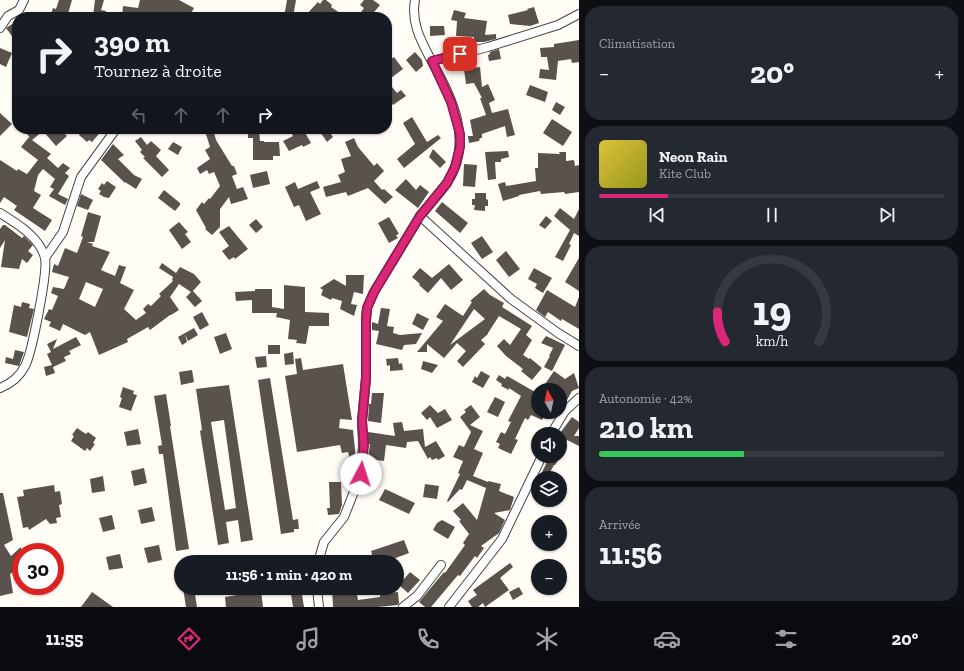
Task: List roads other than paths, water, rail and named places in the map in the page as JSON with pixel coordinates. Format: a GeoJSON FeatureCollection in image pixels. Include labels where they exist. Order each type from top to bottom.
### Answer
{"type":"FeatureCollection","features":[{"type":"Feature","properties":{"kind":"street"},"geometry":{"type":"LineString","coordinates":[[15,12],[19,10],[24,0]]}},
{"type":"Feature","properties":{"kind":"street"},"geometry":{"type":"LineString","coordinates":[[320,555],[324,542],[344,517],[361,474],[364,445],[362,421],[366,378],[367,308],[374,292],[420,216],[447,183],[455,167],[460,147],[460,134],[451,102],[415,26],[415,0]]}},
{"type":"Feature","properties":{"kind":"street"},"geometry":{"type":"LineString","coordinates":[[0,28],[8,16],[12,14]]}},
{"type":"Feature","properties":{"kind":"street"},"geometry":{"type":"LineString","coordinates":[[432,61],[488,47],[558,25],[579,14]]}},
{"type":"Feature","properties":{"kind":"street"},"geometry":{"type":"LineString","coordinates":[[45,258],[63,232],[81,177],[112,134]]}},
{"type":"Feature","properties":{"kind":"street"},"geometry":{"type":"LineString","coordinates":[[0,213],[19,225],[29,234],[40,248],[45,258],[45,276],[28,360],[20,374],[9,384],[0,388]]}},
{"type":"Feature","properties":{"kind":"street"},"geometry":{"type":"LineString","coordinates":[[420,216],[511,299],[558,333],[579,346]]}},
{"type":"Feature","properties":{"kind":"street"},"geometry":{"type":"LineString","coordinates":[[555,427],[565,411],[579,398]]}},
{"type":"Feature","properties":{"kind":"street"},"geometry":{"type":"LineString","coordinates":[[449,607],[502,539],[539,463]]}},
{"type":"Feature","properties":{"kind":"street"},"geometry":{"type":"LineString","coordinates":[[403,607],[417,596],[441,565]]}},
{"type":"Feature","properties":{"kind":"street"},"geometry":{"type":"LineString","coordinates":[[318,595],[319,607]]}}]}
